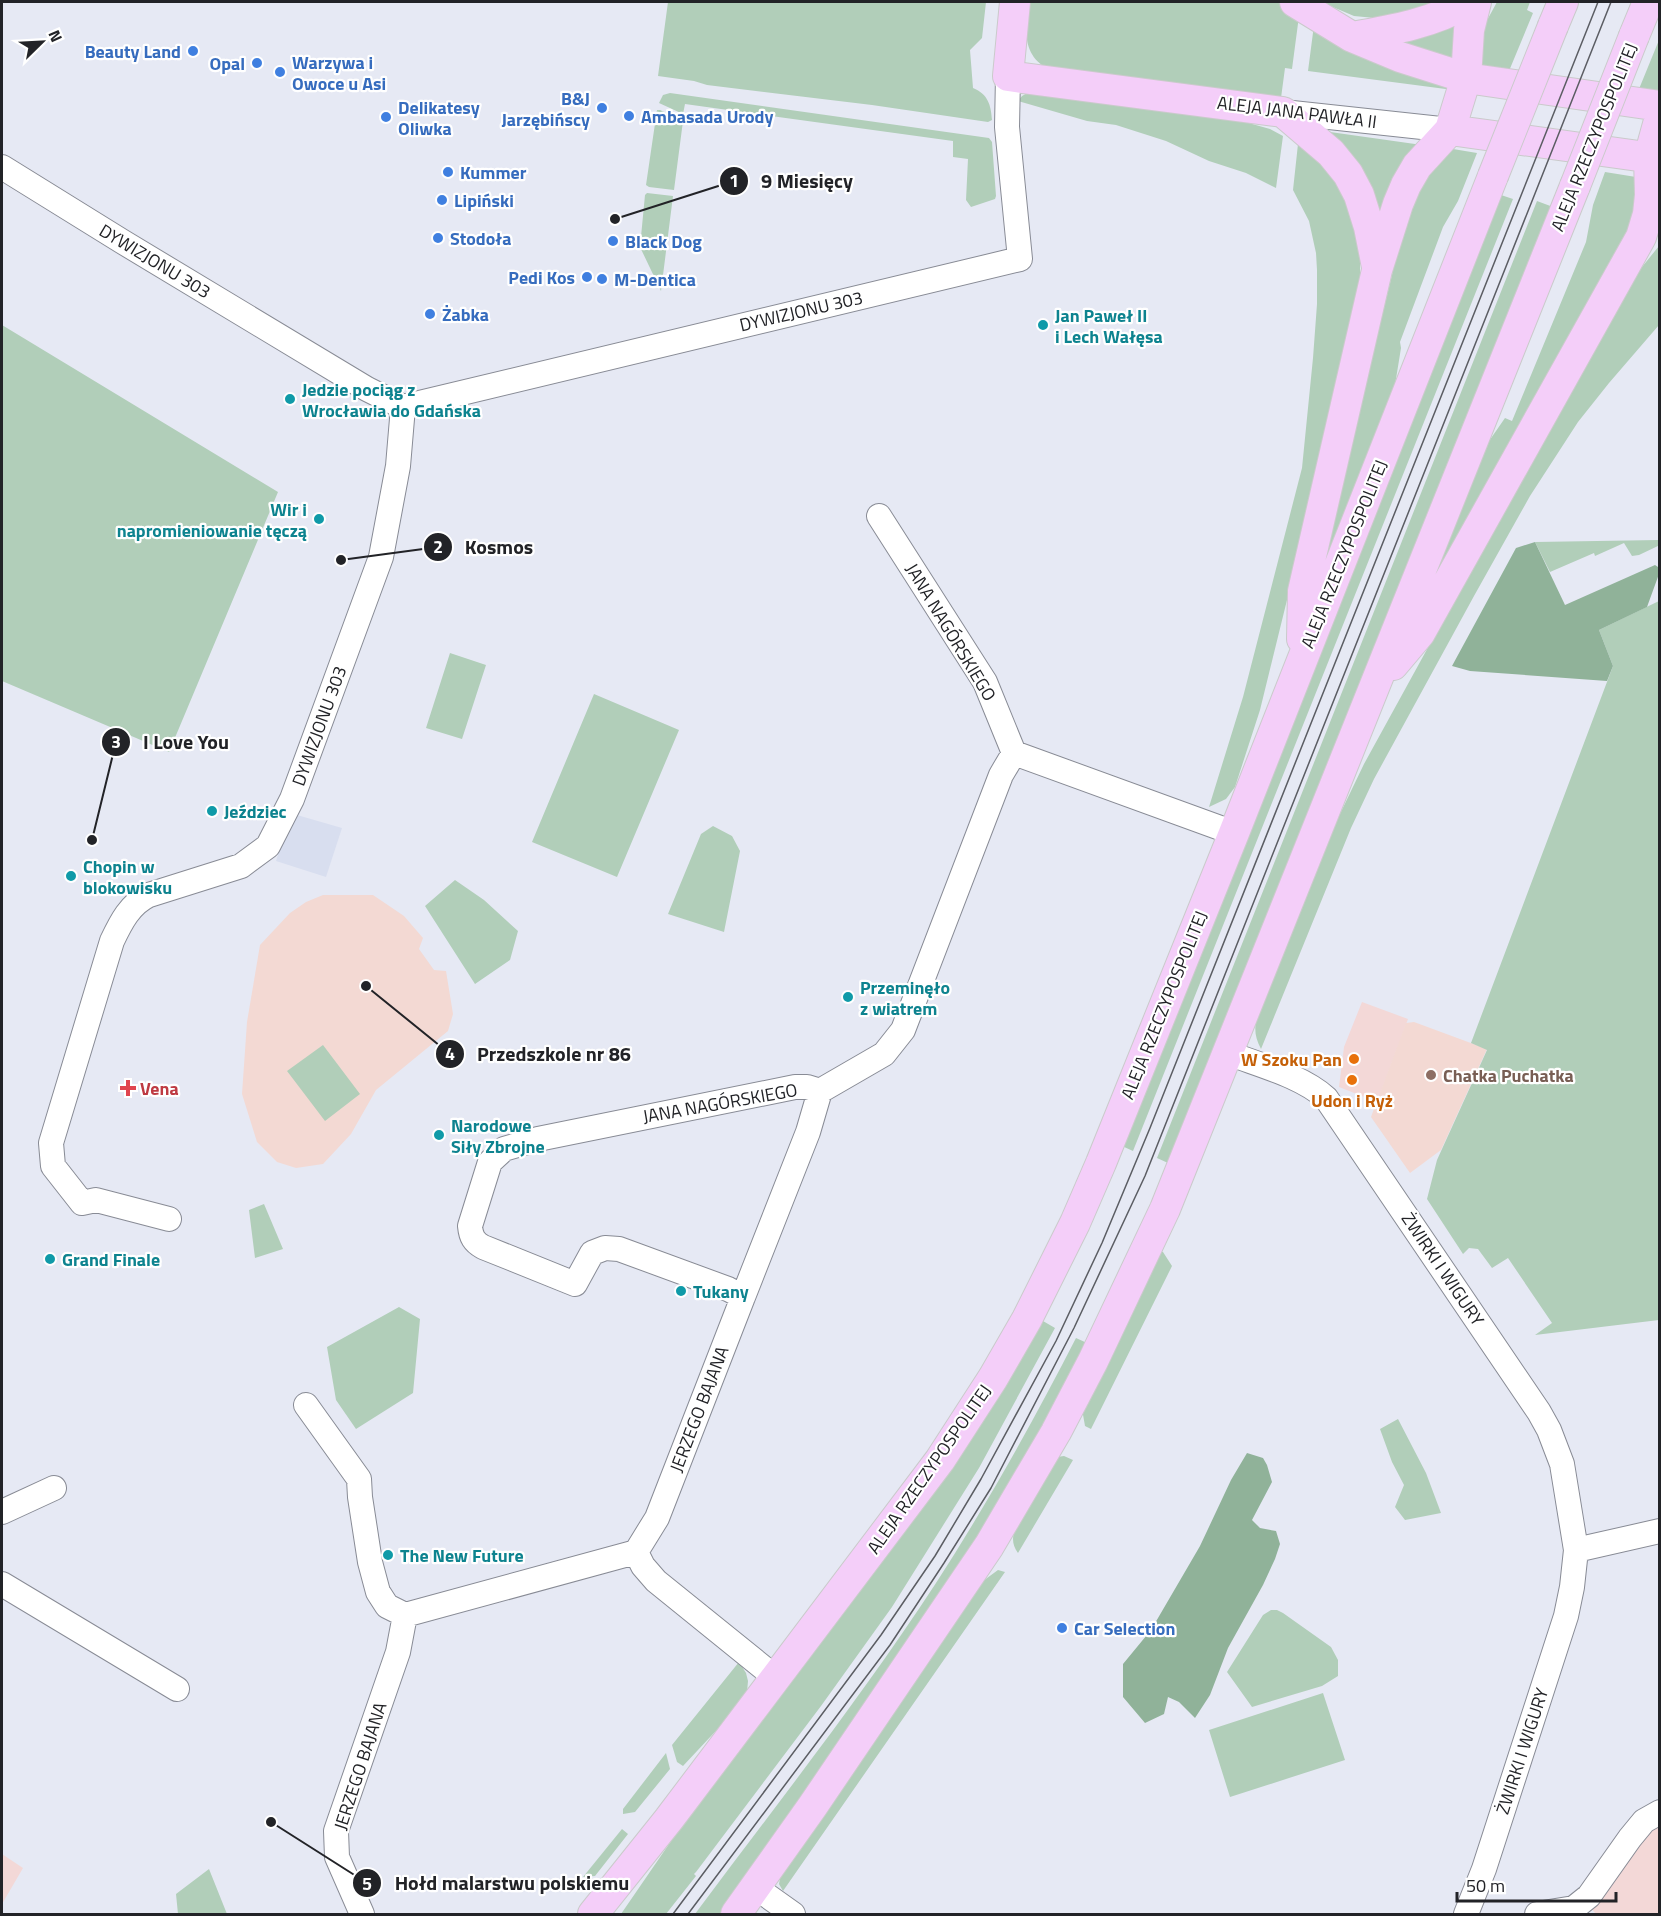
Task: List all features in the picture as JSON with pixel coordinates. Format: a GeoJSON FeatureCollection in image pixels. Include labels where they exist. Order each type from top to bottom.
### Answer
{"type":"FeatureCollection","features":[{"type":"Feature","properties":{"kind":"main road"},"geometry":{"type":"LineString","coordinates":[[1008,76],[1015,2]]}},
{"type":"Feature","properties":{"kind":"main road"},"geometry":{"type":"LineString","coordinates":[[1295,2],[1352,37],[1400,57],[1466,78],[1659,106]]}},
{"type":"Feature","properties":{"kind":"main road"},"geometry":{"type":"LineString","coordinates":[[1352,37],[1396,30],[1428,21],[1469,2]]}},
{"type":"Feature","properties":{"kind":"main road"},"geometry":{"type":"LineString","coordinates":[[1301,663],[1304,591],[1377,270],[1406,184],[1417,166],[1450,130],[1466,78],[1469,30],[1476,2]]}},
{"type":"Feature","properties":{"kind":"main road","name":"ALEJA RZECZYPOSPOLITEJ"},"geometry":{"type":"LineString","coordinates":[[736,1914],[812,1807],[989,1546],[1056,1432],[1094,1361],[1165,1209],[1648,2]]}},
{"type":"Feature","properties":{"kind":"main road","name":"ALEJA RZECZYPOSPOLITEJ"},"geometry":{"type":"LineString","coordinates":[[593,1914],[669,1819],[940,1460],[993,1378],[1027,1319],[1075,1223],[1101,1163],[1558,14]]}},
{"type":"Feature","properties":{"kind":"main road","name":"ALEJA JANA PAWŁA II"},"geometry":{"type":"LineString","coordinates":[[1008,76],[1283,112]]}},
{"type":"Feature","properties":{"kind":"main road"},"geometry":{"type":"LineString","coordinates":[[1283,112],[1331,153],[1348,174],[1359,195],[1369,227],[1377,270]]}},
{"type":"Feature","properties":{"kind":"main road"},"geometry":{"type":"LineString","coordinates":[[1374,688],[1420,633],[1650,231],[1648,214],[1659,117]]}},
{"type":"Feature","properties":{"kind":"main road","name":"ALEJA JANA PAWŁA II"},"geometry":{"type":"LineString","coordinates":[[1450,130],[1654,158]]}},
{"type":"Feature","properties":{"kind":"street","name":"DYWIZJONU 303"},"geometry":{"type":"LineString","coordinates":[[2,167],[367,389],[403,407],[1020,260],[1007,127],[1008,76]]}},
{"type":"Feature","properties":{"kind":"street","name":"ALEJA JANA PAWŁA II"},"geometry":{"type":"LineString","coordinates":[[1283,112],[1450,130]]}},
{"type":"Feature","properties":{"kind":"street","name":"DYWIZJONU 303"},"geometry":{"type":"LineString","coordinates":[[170,1219],[96,1200],[82,1203],[53,1166],[51,1143],[112,941],[121,921],[140,899],[242,866],[268,846],[292,799],[381,557],[398,466],[403,407]]}},
{"type":"Feature","properties":{"kind":"street","name":"JANA NAGÓRSKIEGO"},"geometry":{"type":"LineString","coordinates":[[743,1297],[728,1289],[619,1249],[605,1248],[592,1253],[575,1284],[483,1247],[471,1236],[470,1226],[490,1162],[504,1149],[538,1139],[795,1087],[807,1087],[820,1091],[884,1054],[903,1030],[1001,775],[1014,753],[985,682],[879,516]]}},
{"type":"Feature","properties":{"kind":"street"},"geometry":{"type":"LineString","coordinates":[[1014,753],[1234,833]]}},
{"type":"Feature","properties":{"kind":"street","name":"ŻWIRKI I WIGURY"},"geometry":{"type":"LineString","coordinates":[[1228,1053],[1299,1080],[1318,1091],[1337,1113],[1550,1430],[1562,1464],[1576,1550],[1566,1616],[1484,1869],[1466,1914]]}},
{"type":"Feature","properties":{"kind":"street","name":"JERZEGO BAJANA"},"geometry":{"type":"LineString","coordinates":[[636,1552],[657,1518],[808,1132],[820,1091]]}},
{"type":"Feature","properties":{"kind":"street"},"geometry":{"type":"LineString","coordinates":[[306,1405],[359,1479],[370,1562],[378,1592],[387,1606],[405,1615],[636,1552],[643,1566],[656,1581],[776,1678]]}},
{"type":"Feature","properties":{"kind":"street"},"geometry":{"type":"LineString","coordinates":[[2,1512],[54,1488]]}},
{"type":"Feature","properties":{"kind":"street"},"geometry":{"type":"LineString","coordinates":[[1576,1550],[1659,1532]]}},
{"type":"Feature","properties":{"kind":"street"},"geometry":{"type":"LineString","coordinates":[[2,1584],[177,1689]]}},
{"type":"Feature","properties":{"kind":"street","name":"JERZEGO BAJANA"},"geometry":{"type":"LineString","coordinates":[[362,1914],[337,1857],[336,1831],[398,1652],[405,1615]]}},
{"type":"Feature","properties":{"kind":"street"},"geometry":{"type":"LineString","coordinates":[[1537,1914],[1574,1908],[1589,1896],[1644,1821],[1659,1812]]}},
{"type":"Feature","properties":{"kind":"street"},"geometry":{"type":"LineString","coordinates":[[755,1887],[793,1914]]}},
{"type":"Feature","properties":{"kind":"shaded area"},"geometry":{"type":"Polygon","coordinates":[[[297,815],[342,828],[326,877],[276,861],[283,839],[297,815]]]}},
{"type":"Feature","properties":{"kind":"shaded area"},"geometry":{"type":"Polygon","coordinates":[[[323,895],[373,895],[404,916],[423,938],[419,949],[434,970],[446,971],[453,1014],[448,1031],[376,1090],[351,1134],[323,1164],[296,1168],[277,1162],[257,1142],[242,1094],[247,1022],[260,945],[290,913],[306,902],[323,895]]]}},
{"type":"Feature","properties":{"kind":"shaded area"},"geometry":{"type":"Polygon","coordinates":[[[1362,1002],[1408,1019],[1377,1102],[1339,1087],[1344,1047],[1362,1002]]]}},
{"type":"Feature","properties":{"kind":"shaded area","name":"Chatka Puchatka"},"geometry":{"type":"Polygon","coordinates":[[[1414,1022],[1487,1049],[1441,1150],[1410,1173],[1371,1117],[1406,1023],[1414,1022]]]}},
{"type":"Feature","properties":{"kind":"shaded area"},"geometry":{"type":"Polygon","coordinates":[[[1659,1812],[1659,1914],[1596,1914],[1581,1897],[1659,1812]]]}},
{"type":"Feature","properties":{"kind":"shaded area"},"geometry":{"type":"Polygon","coordinates":[[[2,1854],[23,1868],[2,1904],[2,1854]]]}},
{"type":"Feature","properties":{"kind":"green space"},"geometry":{"type":"Polygon","coordinates":[[[668,2],[986,2],[982,38],[970,50],[973,88],[982,93],[988,101],[992,120],[988,122],[707,85],[658,76],[668,2]]]}},
{"type":"Feature","properties":{"kind":"green space"},"geometry":{"type":"Polygon","coordinates":[[[1028,2],[1277,2],[1299,16],[1292,69],[1285,68],[1281,98],[1045,67],[1037,61],[1029,46],[1026,29],[1028,2]]]}},
{"type":"Feature","properties":{"kind":"green space"},"geometry":{"type":"Polygon","coordinates":[[[1321,2],[1442,2],[1385,19],[1354,16],[1321,2]]]}},
{"type":"Feature","properties":{"kind":"green space"},"geometry":{"type":"Polygon","coordinates":[[[1497,2],[1530,2],[1527,10],[1533,13],[1509,71],[1477,66],[1485,24],[1497,2]]]}},
{"type":"Feature","properties":{"kind":"green space"},"geometry":{"type":"Polygon","coordinates":[[[1462,18],[1456,60],[1395,39],[1462,18]]]}},
{"type":"Feature","properties":{"kind":"green space"},"geometry":{"type":"Polygon","coordinates":[[[1314,25],[1461,91],[1308,71],[1314,25]]]}},
{"type":"Feature","properties":{"kind":"green space"},"geometry":{"type":"Polygon","coordinates":[[[1659,40],[1659,91],[1639,89],[1659,40]]]}},
{"type":"Feature","properties":{"kind":"green space"},"geometry":{"type":"Polygon","coordinates":[[[1031,91],[1238,120],[1270,129],[1283,136],[1276,188],[1246,173],[1209,161],[1166,141],[1116,125],[1087,121],[1018,101],[1031,91]]]}},
{"type":"Feature","properties":{"kind":"green space"},"geometry":{"type":"Polygon","coordinates":[[[670,93],[989,138],[992,142],[996,196],[995,199],[971,207],[966,200],[968,159],[953,157],[953,141],[685,104],[683,114],[659,103],[663,95],[670,93]]]}},
{"type":"Feature","properties":{"kind":"green space"},"geometry":{"type":"Polygon","coordinates":[[[657,110],[683,121],[674,190],[646,185],[657,110]]]}},
{"type":"Feature","properties":{"kind":"green space"},"geometry":{"type":"Polygon","coordinates":[[[1316,130],[1422,145],[1381,226],[1316,130]]]}},
{"type":"Feature","properties":{"kind":"green space"},"geometry":{"type":"Polygon","coordinates":[[[1298,144],[1318,159],[1348,198],[1360,255],[1360,280],[1352,335],[1260,710],[1235,787],[1226,799],[1209,807],[1243,697],[1302,468],[1313,358],[1317,270],[1309,221],[1293,190],[1298,144]]]}},
{"type":"Feature","properties":{"kind":"green space"},"geometry":{"type":"Polygon","coordinates":[[[1447,148],[1477,153],[1458,201],[1443,227],[1400,342],[1395,385],[1319,578],[1404,225],[1413,196],[1447,148]]]}},
{"type":"Feature","properties":{"kind":"green space"},"geometry":{"type":"Polygon","coordinates":[[[1605,172],[1636,177],[1638,195],[1629,227],[1431,583],[1487,444],[1505,418],[1512,421],[1586,242],[1593,205],[1605,172]]]}},
{"type":"Feature","properties":{"kind":"green space"},"geometry":{"type":"Polygon","coordinates":[[[647,193],[673,196],[661,291],[640,247],[647,193]]]}},
{"type":"Feature","properties":{"kind":"green space"},"geometry":{"type":"Polygon","coordinates":[[[1501,195],[1513,199],[1133,1151],[1122,1146],[1501,195]]]}},
{"type":"Feature","properties":{"kind":"green space"},"geometry":{"type":"Polygon","coordinates":[[[1537,201],[1553,207],[1168,1163],[1157,1158],[1537,201]]]}},
{"type":"Feature","properties":{"kind":"green space"},"geometry":{"type":"Polygon","coordinates":[[[1659,246],[1659,325],[1578,422],[1530,496],[1474,596],[1374,779],[1351,828],[1261,1049],[1255,1031],[1258,1012],[1339,816],[1364,764],[1620,298],[1659,246]]]}},
{"type":"Feature","properties":{"kind":"green space"},"geometry":{"type":"Polygon","coordinates":[[[2,325],[278,492],[169,752],[2,681],[2,325]]]}},
{"type":"Feature","properties":{"kind":"green space"},"geometry":{"type":"Polygon","coordinates":[[[1659,540],[1660,545],[1639,555],[1632,556],[1624,543],[1550,572],[1535,542],[1659,540]]]}},
{"type":"Feature","properties":{"kind":"green space"},"geometry":{"type":"Polygon","coordinates":[[[1535,542],[1565,605],[1655,565],[1658,567],[1659,574],[1647,607],[1599,630],[1613,666],[1607,681],[1470,671],[1452,666],[1516,548],[1535,542]]]}},
{"type":"Feature","properties":{"kind":"green space"},"geometry":{"type":"Polygon","coordinates":[[[1659,601],[1659,1320],[1535,1335],[1552,1323],[1508,1258],[1492,1268],[1478,1249],[1469,1248],[1463,1254],[1427,1199],[1437,1160],[1487,1050],[1471,1043],[1613,666],[1599,630],[1659,601]]]}},
{"type":"Feature","properties":{"kind":"green space"},"geometry":{"type":"Polygon","coordinates":[[[450,653],[486,665],[462,739],[426,728],[450,653]]]}},
{"type":"Feature","properties":{"kind":"green space"},"geometry":{"type":"Polygon","coordinates":[[[594,694],[679,730],[617,877],[532,842],[594,694]]]}},
{"type":"Feature","properties":{"kind":"green space"},"geometry":{"type":"Polygon","coordinates":[[[713,826],[732,836],[740,851],[724,932],[668,914],[701,834],[713,826]]]}},
{"type":"Feature","properties":{"kind":"green space"},"geometry":{"type":"Polygon","coordinates":[[[455,880],[484,900],[518,931],[510,960],[475,984],[425,906],[455,880]]]}},
{"type":"Feature","properties":{"kind":"green space"},"geometry":{"type":"Polygon","coordinates":[[[323,1045],[360,1094],[325,1121],[287,1071],[323,1045]]]}},
{"type":"Feature","properties":{"kind":"green space"},"geometry":{"type":"Polygon","coordinates":[[[264,1204],[283,1249],[255,1258],[249,1210],[264,1204]]]}},
{"type":"Feature","properties":{"kind":"green space"},"geometry":{"type":"Polygon","coordinates":[[[1160,1251],[1172,1266],[1091,1429],[1085,1426],[1082,1409],[1160,1251]]]}},
{"type":"Feature","properties":{"kind":"green space"},"geometry":{"type":"Polygon","coordinates":[[[399,1307],[420,1319],[413,1393],[356,1429],[336,1400],[327,1347],[399,1307]]]}},
{"type":"Feature","properties":{"kind":"green space"},"geometry":{"type":"Polygon","coordinates":[[[1043,1321],[1055,1328],[979,1468],[892,1607],[666,1914],[621,1914],[678,1831],[1043,1321]]]}},
{"type":"Feature","properties":{"kind":"green space"},"geometry":{"type":"Polygon","coordinates":[[[1076,1338],[1087,1343],[1041,1431],[976,1541],[721,1914],[695,1914],[848,1710],[936,1583],[1009,1462],[1076,1338]]]}},
{"type":"Feature","properties":{"kind":"green space"},"geometry":{"type":"Polygon","coordinates":[[[1398,1419],[1426,1473],[1441,1513],[1405,1520],[1395,1507],[1404,1485],[1392,1462],[1380,1429],[1398,1419]]]}},
{"type":"Feature","properties":{"kind":"green space"},"geometry":{"type":"Polygon","coordinates":[[[1247,1453],[1263,1458],[1272,1482],[1252,1520],[1260,1528],[1276,1531],[1280,1544],[1275,1559],[1228,1648],[1210,1695],[1195,1718],[1179,1702],[1168,1697],[1164,1714],[1145,1723],[1123,1697],[1123,1664],[1151,1630],[1200,1546],[1231,1480],[1247,1453]]]}},
{"type":"Feature","properties":{"kind":"green space"},"geometry":{"type":"Polygon","coordinates":[[[1064,1456],[1073,1460],[1018,1553],[1013,1541],[1015,1529],[1057,1457],[1064,1456]]]}},
{"type":"Feature","properties":{"kind":"green space"},"geometry":{"type":"Polygon","coordinates":[[[998,1570],[1005,1572],[783,1891],[779,1884],[781,1873],[983,1581],[998,1570]]]}},
{"type":"Feature","properties":{"kind":"green space"},"geometry":{"type":"Polygon","coordinates":[[[1271,1610],[1283,1613],[1331,1647],[1338,1660],[1338,1676],[1322,1686],[1252,1707],[1227,1672],[1263,1615],[1271,1610]]]}},
{"type":"Feature","properties":{"kind":"green space"},"geometry":{"type":"Polygon","coordinates":[[[739,1662],[746,1673],[747,1692],[727,1719],[683,1766],[677,1762],[672,1745],[739,1662]]]}},
{"type":"Feature","properties":{"kind":"green space"},"geometry":{"type":"Polygon","coordinates":[[[1323,1693],[1345,1760],[1230,1797],[1209,1730],[1323,1693]]]}},
{"type":"Feature","properties":{"kind":"green space"},"geometry":{"type":"Polygon","coordinates":[[[666,1753],[670,1769],[635,1812],[623,1814],[623,1809],[666,1753]]]}},
{"type":"Feature","properties":{"kind":"green space"},"geometry":{"type":"Polygon","coordinates":[[[622,1829],[628,1834],[595,1876],[583,1877],[622,1829]]]}},
{"type":"Feature","properties":{"kind":"green space"},"geometry":{"type":"Polygon","coordinates":[[[209,1869],[227,1914],[178,1914],[176,1894],[209,1869]]]}},
{"type":"Feature","properties":{"kind":"tram line"},"geometry":{"type":"LineString","coordinates":[[673,1914],[881,1635],[935,1556],[981,1479],[1056,1341],[1102,1243],[1150,1128],[1598,2]]}},
{"type":"Feature","properties":{"kind":"tram line"},"geometry":{"type":"LineString","coordinates":[[688,1914],[890,1645],[991,1488],[1074,1328],[1145,1176],[1611,2]]}},
{"type":"Feature","properties":{"kind":"place","name":"Beauty Land"},"geometry":{"type":"Point","coordinates":[193,51]}},
{"type":"Feature","properties":{"kind":"place","name":"Opal"},"geometry":{"type":"Point","coordinates":[257,63]}},
{"type":"Feature","properties":{"kind":"place","name":"Warzywa i Owoce u Asi"},"geometry":{"type":"Point","coordinates":[280,72]}},
{"type":"Feature","properties":{"kind":"place","name":"B&J Jarzębińscy"},"geometry":{"type":"Point","coordinates":[602,108]}},
{"type":"Feature","properties":{"kind":"place","name":"Ambasada Urody"},"geometry":{"type":"Point","coordinates":[629,116]}},
{"type":"Feature","properties":{"kind":"place","name":"Delikatesy Oliwka"},"geometry":{"type":"Point","coordinates":[386,117]}},
{"type":"Feature","properties":{"kind":"place","name":"Kummer"},"geometry":{"type":"Point","coordinates":[448,172]}},
{"type":"Feature","properties":{"kind":"place","name":"Lipiński"},"geometry":{"type":"Point","coordinates":[442,200]}},
{"type":"Feature","properties":{"kind":"place","name":"9 Miesięcy"},"geometry":{"type":"Point","coordinates":[615,219]}},
{"type":"Feature","properties":{"kind":"place","name":"Stodoła"},"geometry":{"type":"Point","coordinates":[438,238]}},
{"type":"Feature","properties":{"kind":"place","name":"Black Dog"},"geometry":{"type":"Point","coordinates":[613,241]}},
{"type":"Feature","properties":{"kind":"place","name":"Pedi Kos"},"geometry":{"type":"Point","coordinates":[587,277]}},
{"type":"Feature","properties":{"kind":"place","name":"M-Dentica"},"geometry":{"type":"Point","coordinates":[602,279]}},
{"type":"Feature","properties":{"kind":"place","name":"Żabka"},"geometry":{"type":"Point","coordinates":[430,314]}},
{"type":"Feature","properties":{"kind":"place","name":"Jan Paweł II i Lech Wałęsa"},"geometry":{"type":"Point","coordinates":[1043,325]}},
{"type":"Feature","properties":{"kind":"place","name":"Jedzie pociąg z Wrocławia do Gdańska"},"geometry":{"type":"Point","coordinates":[290,399]}},
{"type":"Feature","properties":{"kind":"place","name":"Wir i napromieniowanie tęczą"},"geometry":{"type":"Point","coordinates":[319,519]}},
{"type":"Feature","properties":{"kind":"place","name":"Kosmos"},"geometry":{"type":"Point","coordinates":[341,560]}},
{"type":"Feature","properties":{"kind":"place","name":"Jeździec"},"geometry":{"type":"Point","coordinates":[212,811]}},
{"type":"Feature","properties":{"kind":"place","name":"I Love You"},"geometry":{"type":"Point","coordinates":[92,840]}},
{"type":"Feature","properties":{"kind":"place","name":"Chopin w blokowisku"},"geometry":{"type":"Point","coordinates":[71,876]}},
{"type":"Feature","properties":{"kind":"place","name":"Przedszkole nr 86"},"geometry":{"type":"Point","coordinates":[366,986]}},
{"type":"Feature","properties":{"kind":"place","name":"Przeminęło z wiatrem"},"geometry":{"type":"Point","coordinates":[848,997]}},
{"type":"Feature","properties":{"kind":"place","name":"W Szoku Pan"},"geometry":{"type":"Point","coordinates":[1354,1059]}},
{"type":"Feature","properties":{"kind":"place","name":"Chatka Puchatka"},"geometry":{"type":"Point","coordinates":[1431,1075]}},
{"type":"Feature","properties":{"kind":"place","name":"Udon i Ryż"},"geometry":{"type":"Point","coordinates":[1352,1080]}},
{"type":"Feature","properties":{"kind":"place","name":"Vena"},"geometry":{"type":"Point","coordinates":[128,1088]}},
{"type":"Feature","properties":{"kind":"place","name":"Narodowe Siły Zbrojne"},"geometry":{"type":"Point","coordinates":[439,1135]}},
{"type":"Feature","properties":{"kind":"place","name":"Grand Finale"},"geometry":{"type":"Point","coordinates":[50,1259]}},
{"type":"Feature","properties":{"kind":"place","name":"Tukany"},"geometry":{"type":"Point","coordinates":[681,1291]}},
{"type":"Feature","properties":{"kind":"place","name":"The New Future"},"geometry":{"type":"Point","coordinates":[388,1555]}},
{"type":"Feature","properties":{"kind":"place","name":"Car Selection"},"geometry":{"type":"Point","coordinates":[1062,1628]}},
{"type":"Feature","properties":{"kind":"place","name":"Hołd malarstwu polskiemu"},"geometry":{"type":"Point","coordinates":[271,1822]}}]}
